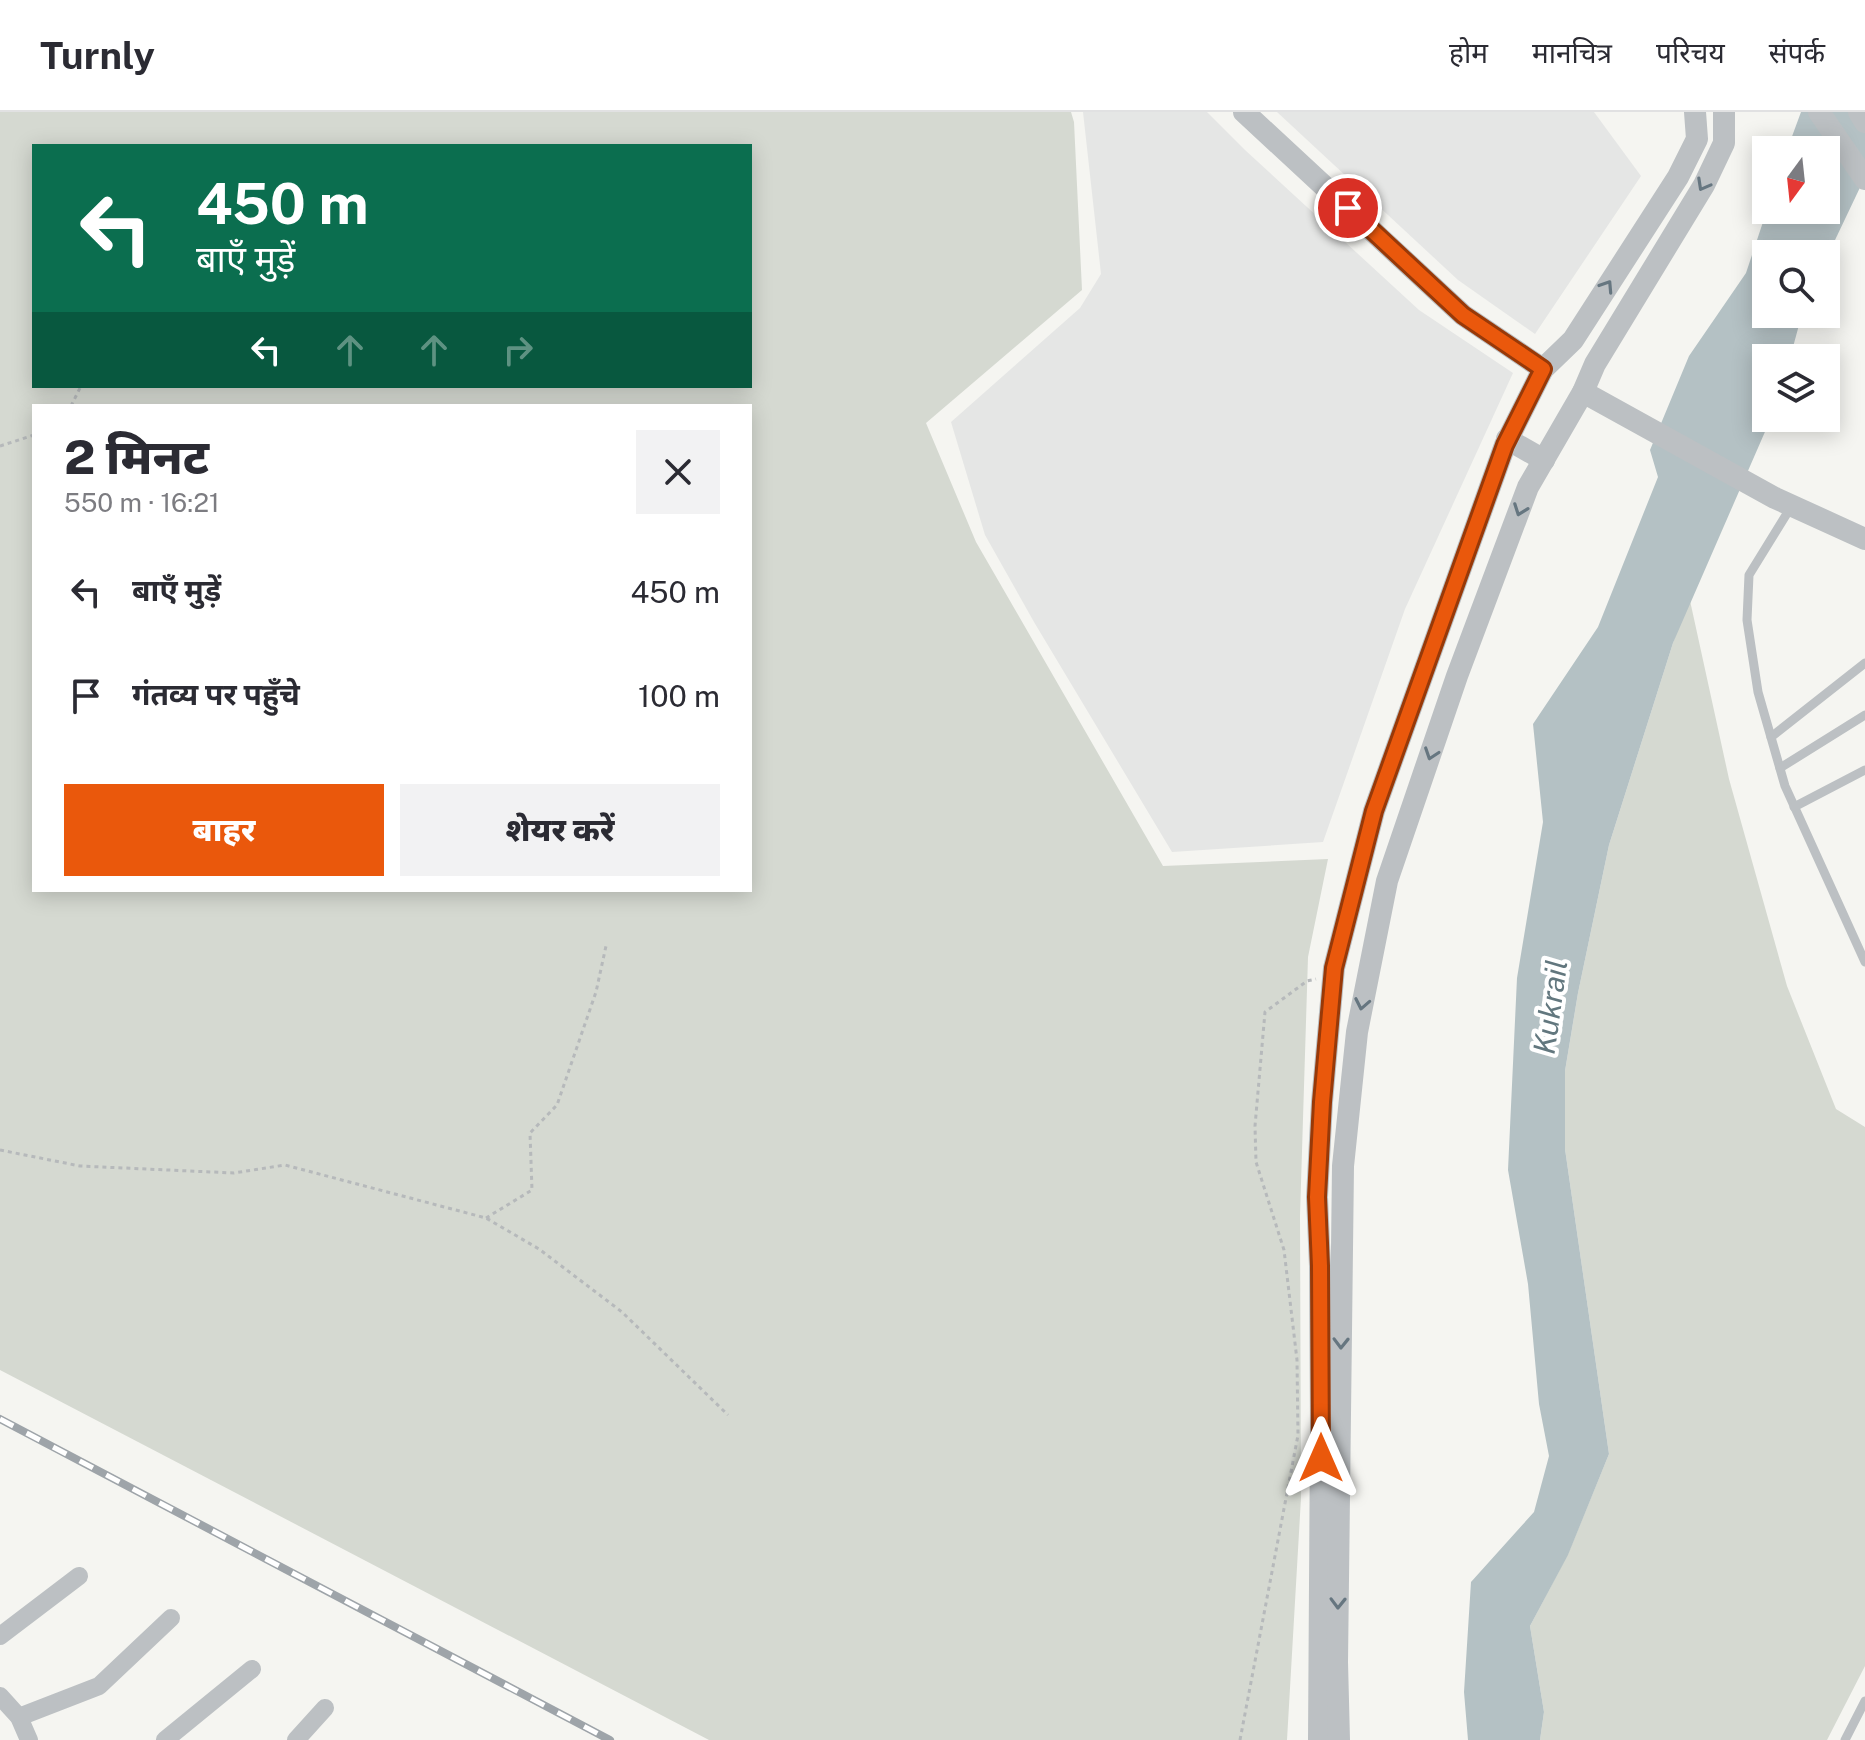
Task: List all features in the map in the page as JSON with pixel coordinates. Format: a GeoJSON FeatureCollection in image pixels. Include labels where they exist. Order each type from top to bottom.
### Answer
{"type":"FeatureCollection","features":[{"type":"Feature","properties":{"kind":"street"},"geometry":{"type":"LineString","coordinates":[[1244,112],[1463,315],[1543,369]]}},
{"type":"Feature","properties":{"kind":"street"},"geometry":{"type":"LineString","coordinates":[[1339,1740],[1331,1265],[1317,1197],[1333,975],[1374,811],[1507,439],[1543,369],[1573,340],[1678,177],[1697,139],[1695,112]]}},
{"type":"Feature","properties":{"kind":"street"},"geometry":{"type":"LineString","coordinates":[[1319,1740],[1331,1265],[1357,1032],[1387,881],[1457,676],[1528,487],[1589,396],[1595,364],[1704,185],[1724,143],[1724,112]]}},
{"type":"Feature","properties":{"kind":"street"},"geometry":{"type":"LineString","coordinates":[[1819,112],[1865,179]]}},
{"type":"Feature","properties":{"kind":"street"},"geometry":{"type":"LineString","coordinates":[[1859,112],[1865,122]]}},
{"type":"Feature","properties":{"kind":"street"},"geometry":{"type":"LineString","coordinates":[[1588,317],[1614,333]]}},
{"type":"Feature","properties":{"kind":"street"},"geometry":{"type":"LineString","coordinates":[[1589,396],[1783,502],[1865,539]]}},
{"type":"Feature","properties":{"kind":"street"},"geometry":{"type":"LineString","coordinates":[[1507,439],[1544,460]]}},
{"type":"Feature","properties":{"kind":"street"},"geometry":{"type":"LineString","coordinates":[[0,1636],[79,1576]]}},
{"type":"Feature","properties":{"kind":"street"},"geometry":{"type":"LineString","coordinates":[[19,1717],[99,1686],[171,1618]]}},
{"type":"Feature","properties":{"kind":"street"},"geometry":{"type":"LineString","coordinates":[[165,1740],[252,1669]]}},
{"type":"Feature","properties":{"kind":"street"},"geometry":{"type":"LineString","coordinates":[[0,1696],[19,1717],[29,1740]]}},
{"type":"Feature","properties":{"kind":"street"},"geometry":{"type":"LineString","coordinates":[[296,1740],[325,1708]]}},
{"type":"Feature","properties":{"kind":"lane"},"geometry":{"type":"LineString","coordinates":[[1783,502],[1749,575],[1747,620],[1758,692],[1794,807],[1865,962]]}},
{"type":"Feature","properties":{"kind":"lane"},"geometry":{"type":"LineString","coordinates":[[1771,737],[1865,663]]}},
{"type":"Feature","properties":{"kind":"lane"},"geometry":{"type":"LineString","coordinates":[[1780,768],[1865,715]]}},
{"type":"Feature","properties":{"kind":"lane"},"geometry":{"type":"LineString","coordinates":[[1794,807],[1865,770]]}},
{"type":"Feature","properties":{"kind":"lane"},"geometry":{"type":"LineString","coordinates":[[1845,1740],[1865,1701]]}},
{"type":"Feature","properties":{"kind":"path"},"geometry":{"type":"LineString","coordinates":[[0,446],[32,436]]}},
{"type":"Feature","properties":{"kind":"path"},"geometry":{"type":"LineString","coordinates":[[486,1218],[532,1190],[530,1133],[557,1105],[596,992],[606,946]]}},
{"type":"Feature","properties":{"kind":"path"},"geometry":{"type":"LineString","coordinates":[[1240,1740],[1298,1435],[1297,1360],[1284,1250],[1256,1162],[1255,1126],[1265,1012],[1307,981],[1333,975]]}},
{"type":"Feature","properties":{"kind":"path"},"geometry":{"type":"LineString","coordinates":[[0,1150],[96,1167],[234,1173],[285,1165],[486,1218],[539,1249],[622,1312],[728,1415]]}},
{"type":"Feature","properties":{"kind":"shaded area"},"geometry":{"type":"Polygon","coordinates":[[[0,112],[1071,112],[1082,290],[926,423],[976,542],[1163,866],[1328,859],[1308,957],[1300,1216],[1301,1498],[1287,1740],[709,1740],[0,1370],[0,112]]]}},
{"type":"Feature","properties":{"kind":"shaded area"},"geometry":{"type":"Polygon","coordinates":[[[1083,112],[1207,112],[1419,310],[1513,373],[1405,609],[1323,842],[1172,852],[985,535],[951,422],[1080,308],[1101,274],[1083,112]]]}},
{"type":"Feature","properties":{"kind":"shaded area"},"geometry":{"type":"Polygon","coordinates":[[[1277,112],[1594,112],[1641,176],[1535,334],[1458,280],[1277,112]]]}},
{"type":"Feature","properties":{"kind":"shaded area"},"geometry":{"type":"Polygon","coordinates":[[[1689,596],[1729,779],[1787,986],[1836,1109],[1865,1127],[1865,1666],[1827,1740],[1540,1740],[1544,1712],[1530,1626],[1568,1554],[1609,1454],[1565,1149],[1565,1071],[1609,845],[1689,596]]]}},
{"type":"Feature","properties":{"kind":"water"},"geometry":{"type":"Polygon","coordinates":[[[1801,112],[1865,112],[1865,177],[1835,240],[1757,240],[1762,224],[1840,224],[1840,136],[1792,136],[1801,112]]]}},
{"type":"Feature","properties":{"kind":"water","name":"Kukrail"},"geometry":{"type":"Polygon","coordinates":[[[1752,255],[1752,328],[1798,328],[1794,344],[1752,344],[1752,432],[1765,432],[1673,643],[1609,845],[1565,1071],[1565,1149],[1609,1454],[1568,1555],[1530,1626],[1544,1712],[1540,1740],[1468,1740],[1464,1692],[1471,1582],[1534,1512],[1549,1456],[1539,1404],[1528,1284],[1508,1170],[1517,978],[1543,822],[1533,724],[1598,627],[1658,477],[1650,450],[1689,356],[1746,273],[1752,255]]]}},
{"type":"Feature","properties":{"kind":"railway"},"geometry":{"type":"LineString","coordinates":[[0,1419],[610,1740]]}},
{"type":"Feature","properties":{"kind":"route"},"geometry":{"type":"LineString","coordinates":[[1321,1458],[1317,1197],[1334,968],[1374,811],[1505,445],[1543,369],[1463,315],[1348,208]]}}]}
